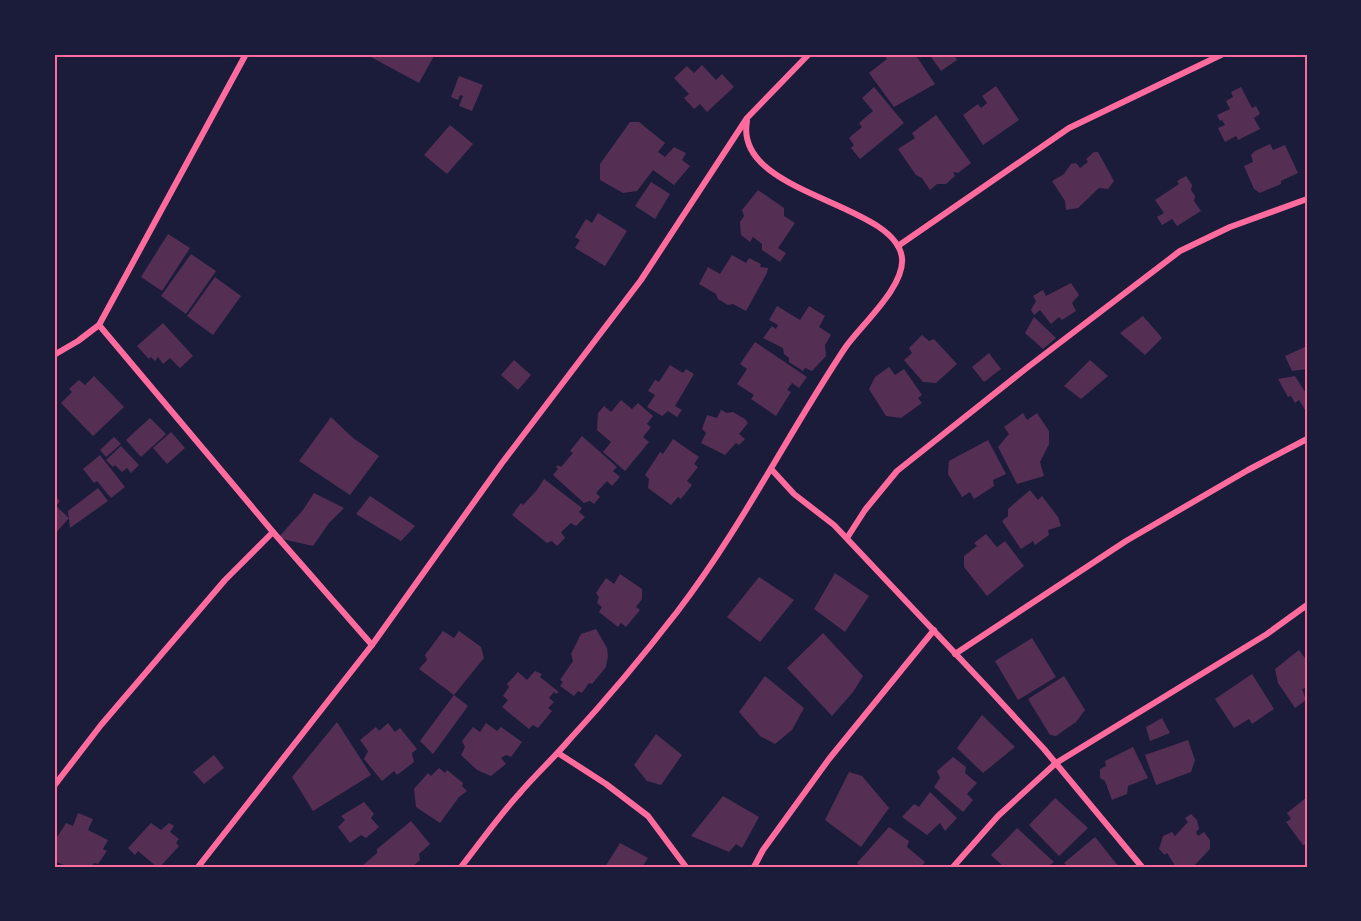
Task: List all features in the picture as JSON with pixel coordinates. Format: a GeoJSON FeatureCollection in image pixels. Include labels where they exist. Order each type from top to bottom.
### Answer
{"type":"FeatureCollection","features":[{"type":"Feature","properties":{"kind":"street"},"geometry":{"type":"LineString","coordinates":[[54,355],[99,325],[246,54]]}},
{"type":"Feature","properties":{"kind":"street"},"geometry":{"type":"LineString","coordinates":[[198,867],[372,645],[502,463],[641,280],[747,118],[809,54]]}},
{"type":"Feature","properties":{"kind":"street"},"geometry":{"type":"LineString","coordinates":[[898,246],[1069,128],[1223,54]]}},
{"type":"Feature","properties":{"kind":"street"},"geometry":{"type":"LineString","coordinates":[[461,867],[517,795],[558,753],[677,612],[726,544],[772,470],[794,428],[847,345],[877,309],[899,277],[902,259],[898,246],[885,232],[856,214],[782,178],[761,163],[748,144],[745,130],[747,118]]}},
{"type":"Feature","properties":{"kind":"street"},"geometry":{"type":"LineString","coordinates":[[847,538],[865,510],[897,471],[1028,367],[1180,252],[1230,227],[1307,199]]}},
{"type":"Feature","properties":{"kind":"street"},"geometry":{"type":"LineString","coordinates":[[99,325],[273,532],[372,645]]}},
{"type":"Feature","properties":{"kind":"street"},"geometry":{"type":"LineString","coordinates":[[955,654],[1126,541],[1248,470],[1307,440]]}},
{"type":"Feature","properties":{"kind":"street"},"geometry":{"type":"LineString","coordinates":[[772,470],[794,494],[834,525],[934,630],[1056,763],[1142,867]]}},
{"type":"Feature","properties":{"kind":"street"},"geometry":{"type":"LineString","coordinates":[[54,786],[100,725],[218,589],[273,532]]}},
{"type":"Feature","properties":{"kind":"street"},"geometry":{"type":"LineString","coordinates":[[953,867],[998,816],[1056,763],[1267,634],[1307,604]]}},
{"type":"Feature","properties":{"kind":"street"},"geometry":{"type":"LineString","coordinates":[[754,867],[763,850],[829,759],[934,630]]}},
{"type":"Feature","properties":{"kind":"street"},"geometry":{"type":"LineString","coordinates":[[558,753],[606,784],[648,816],[686,867]]}},
{"type":"Feature","properties":{"kind":"building"},"geometry":{"type":"Polygon","coordinates":[[[371,54],[430,54],[434,56],[419,83],[369,56],[371,54]]]}},
{"type":"Feature","properties":{"kind":"building"},"geometry":{"type":"Polygon","coordinates":[[[884,54],[915,54],[935,84],[894,107],[869,73],[887,59],[884,54]]]}},
{"type":"Feature","properties":{"kind":"building"},"geometry":{"type":"Polygon","coordinates":[[[929,54],[954,54],[957,60],[941,71],[929,54]]]}},
{"type":"Feature","properties":{"kind":"building"},"geometry":{"type":"Polygon","coordinates":[[[702,65],[716,80],[722,74],[734,87],[707,112],[700,104],[694,109],[684,98],[689,94],[674,78],[687,66],[694,73],[702,65]]]}},
{"type":"Feature","properties":{"kind":"building"},"geometry":{"type":"Polygon","coordinates":[[[459,76],[483,85],[472,111],[459,106],[463,96],[460,95],[458,100],[451,97],[459,76]]]}},
{"type":"Feature","properties":{"kind":"building"},"geometry":{"type":"Polygon","coordinates":[[[996,86],[1019,120],[983,145],[963,115],[978,104],[981,108],[987,103],[982,96],[996,86]]]}},
{"type":"Feature","properties":{"kind":"building"},"geometry":{"type":"Polygon","coordinates":[[[874,87],[904,123],[860,159],[851,148],[854,145],[849,138],[862,127],[859,123],[873,111],[862,98],[874,87]]]}},
{"type":"Feature","properties":{"kind":"building"},"geometry":{"type":"Polygon","coordinates":[[[1241,87],[1252,108],[1256,106],[1260,114],[1254,118],[1260,129],[1238,140],[1236,136],[1225,142],[1218,128],[1225,125],[1217,115],[1230,109],[1226,101],[1233,97],[1231,92],[1241,87]]]}},
{"type":"Feature","properties":{"kind":"building"},"geometry":{"type":"Polygon","coordinates":[[[936,115],[971,163],[958,173],[953,172],[955,176],[946,184],[937,184],[930,190],[922,178],[916,175],[898,149],[915,138],[912,133],[936,115]]]}},
{"type":"Feature","properties":{"kind":"building"},"geometry":{"type":"Polygon","coordinates":[[[630,122],[639,122],[665,143],[658,152],[665,157],[674,147],[686,153],[682,160],[690,166],[674,185],[653,170],[637,191],[623,193],[600,180],[600,164],[630,122]]]}},
{"type":"Feature","properties":{"kind":"building"},"geometry":{"type":"Polygon","coordinates":[[[450,125],[473,144],[447,174],[424,155],[450,125]]]}},
{"type":"Feature","properties":{"kind":"building"},"geometry":{"type":"Polygon","coordinates":[[[1270,144],[1273,150],[1285,145],[1298,173],[1281,181],[1281,184],[1260,193],[1254,189],[1244,166],[1253,162],[1251,155],[1255,151],[1270,144]]]}},
{"type":"Feature","properties":{"kind":"building"},"geometry":{"type":"Polygon","coordinates":[[[1094,152],[1098,152],[1114,181],[1108,189],[1099,188],[1078,208],[1066,210],[1065,201],[1052,181],[1064,174],[1071,164],[1076,163],[1080,168],[1088,162],[1086,159],[1094,152]]]}},
{"type":"Feature","properties":{"kind":"building"},"geometry":{"type":"Polygon","coordinates":[[[1186,176],[1192,185],[1194,201],[1201,211],[1177,226],[1172,219],[1162,225],[1157,217],[1164,213],[1155,200],[1179,184],[1177,181],[1186,176]]]}},
{"type":"Feature","properties":{"kind":"building"},"geometry":{"type":"Polygon","coordinates":[[[651,182],[670,194],[655,219],[635,206],[651,182]]]}},
{"type":"Feature","properties":{"kind":"building"},"geometry":{"type":"Polygon","coordinates":[[[758,190],[784,208],[784,216],[795,223],[778,248],[786,253],[780,262],[762,250],[762,244],[753,237],[750,242],[741,235],[740,222],[744,216],[742,210],[758,190]]]}},
{"type":"Feature","properties":{"kind":"building"},"geometry":{"type":"Polygon","coordinates":[[[598,213],[627,231],[605,266],[575,248],[580,240],[575,237],[586,219],[592,223],[598,213]]]}},
{"type":"Feature","properties":{"kind":"building"},"geometry":{"type":"Polygon","coordinates":[[[168,234],[190,248],[162,291],[141,277],[168,234]]]}},
{"type":"Feature","properties":{"kind":"building"},"geometry":{"type":"Polygon","coordinates":[[[191,254],[216,271],[186,314],[161,296],[191,254]]]}},
{"type":"Feature","properties":{"kind":"building"},"geometry":{"type":"Polygon","coordinates":[[[732,255],[746,263],[749,258],[761,264],[760,267],[768,268],[746,311],[733,304],[728,305],[718,299],[716,294],[699,284],[708,267],[720,274],[732,255]]]}},
{"type":"Feature","properties":{"kind":"building"},"geometry":{"type":"Polygon","coordinates":[[[215,277],[241,296],[213,335],[187,316],[215,277]]]}},
{"type":"Feature","properties":{"kind":"building"},"geometry":{"type":"Polygon","coordinates":[[[1071,283],[1079,295],[1072,303],[1076,311],[1062,320],[1059,317],[1051,324],[1040,310],[1034,315],[1031,310],[1036,301],[1033,296],[1043,290],[1046,296],[1071,283]]]}},
{"type":"Feature","properties":{"kind":"building"},"geometry":{"type":"Polygon","coordinates":[[[777,306],[800,320],[809,306],[825,316],[819,327],[831,335],[825,345],[826,356],[812,371],[805,368],[803,371],[789,362],[783,348],[763,338],[772,326],[776,329],[778,325],[769,320],[777,306]]]}},
{"type":"Feature","properties":{"kind":"building"},"geometry":{"type":"Polygon","coordinates":[[[1143,316],[1162,338],[1145,355],[1120,333],[1143,316]]]}},
{"type":"Feature","properties":{"kind":"building"},"geometry":{"type":"Polygon","coordinates":[[[1034,317],[1056,338],[1043,349],[1025,333],[1034,317]]]}},
{"type":"Feature","properties":{"kind":"building"},"geometry":{"type":"Polygon","coordinates":[[[163,323],[193,356],[180,368],[170,358],[163,364],[158,357],[155,361],[151,357],[149,359],[137,346],[163,323]]]}},
{"type":"Feature","properties":{"kind":"building"},"geometry":{"type":"Polygon","coordinates":[[[922,335],[929,341],[934,339],[957,364],[936,383],[923,382],[904,360],[912,353],[909,348],[922,335]]]}},
{"type":"Feature","properties":{"kind":"building"},"geometry":{"type":"Polygon","coordinates":[[[755,342],[807,377],[799,388],[792,383],[787,390],[791,392],[776,416],[751,399],[754,395],[737,384],[747,369],[740,364],[755,342]]]}},
{"type":"Feature","properties":{"kind":"building"},"geometry":{"type":"Polygon","coordinates":[[[1305,347],[1307,369],[1292,371],[1285,356],[1305,347]]]}},
{"type":"Feature","properties":{"kind":"building"},"geometry":{"type":"Polygon","coordinates":[[[989,353],[1001,369],[984,382],[972,367],[989,353]]]}},
{"type":"Feature","properties":{"kind":"building"},"geometry":{"type":"Polygon","coordinates":[[[514,360],[531,375],[518,390],[501,375],[514,360]]]}},
{"type":"Feature","properties":{"kind":"building"},"geometry":{"type":"Polygon","coordinates":[[[1090,360],[1108,376],[1081,399],[1064,386],[1090,360]]]}},
{"type":"Feature","properties":{"kind":"building"},"geometry":{"type":"Polygon","coordinates":[[[670,365],[683,373],[686,369],[694,374],[675,406],[682,410],[677,417],[668,411],[662,416],[647,407],[655,395],[648,391],[655,380],[659,382],[670,365]]]}},
{"type":"Feature","properties":{"kind":"building"},"geometry":{"type":"Polygon","coordinates":[[[889,367],[895,375],[904,369],[922,395],[918,398],[922,403],[901,418],[886,416],[869,389],[875,377],[889,367]]]}},
{"type":"Feature","properties":{"kind":"building"},"geometry":{"type":"Polygon","coordinates":[[[94,376],[124,407],[93,436],[61,403],[72,392],[69,389],[79,380],[85,385],[94,376]]]}},
{"type":"Feature","properties":{"kind":"building"},"geometry":{"type":"Polygon","coordinates":[[[1295,376],[1307,395],[1307,413],[1299,400],[1295,403],[1291,396],[1288,397],[1278,379],[1295,376]]]}},
{"type":"Feature","properties":{"kind":"building"},"geometry":{"type":"Polygon","coordinates":[[[621,400],[632,409],[638,403],[653,416],[647,424],[651,427],[643,437],[649,442],[625,471],[603,452],[611,442],[597,430],[598,413],[604,406],[611,412],[621,400]]]}},
{"type":"Feature","properties":{"kind":"building"},"geometry":{"type":"Polygon","coordinates":[[[721,410],[727,413],[733,412],[748,423],[739,434],[745,439],[739,445],[736,443],[725,455],[701,443],[706,433],[702,429],[707,415],[717,418],[721,410]]]}},
{"type":"Feature","properties":{"kind":"building"},"geometry":{"type":"Polygon","coordinates":[[[1023,413],[1027,420],[1037,413],[1049,431],[1049,444],[1040,462],[1044,476],[1017,484],[998,447],[1009,434],[1004,427],[1023,413]]]}},
{"type":"Feature","properties":{"kind":"building"},"geometry":{"type":"Polygon","coordinates":[[[331,417],[353,438],[379,456],[350,495],[299,461],[331,417]]]}},
{"type":"Feature","properties":{"kind":"building"},"geometry":{"type":"Polygon","coordinates":[[[150,418],[166,434],[141,457],[126,440],[150,418]]]}},
{"type":"Feature","properties":{"kind":"building"},"geometry":{"type":"Polygon","coordinates":[[[171,432],[185,448],[167,464],[153,448],[171,432]]]}},
{"type":"Feature","properties":{"kind":"building"},"geometry":{"type":"Polygon","coordinates":[[[582,436],[617,467],[613,471],[620,477],[612,486],[607,481],[596,493],[600,497],[594,504],[590,501],[584,503],[553,475],[558,469],[556,467],[558,465],[561,467],[573,453],[570,451],[582,436]]]}},
{"type":"Feature","properties":{"kind":"building"},"geometry":{"type":"Polygon","coordinates":[[[114,437],[121,444],[106,457],[100,450],[114,437]]]}},
{"type":"Feature","properties":{"kind":"building"},"geometry":{"type":"Polygon","coordinates":[[[673,439],[699,457],[694,464],[698,467],[687,481],[692,485],[681,499],[678,497],[671,505],[648,488],[649,479],[645,475],[660,452],[663,454],[673,439]]]}},
{"type":"Feature","properties":{"kind":"building"},"geometry":{"type":"Polygon","coordinates":[[[988,440],[1006,474],[993,480],[994,486],[974,499],[970,492],[962,497],[948,474],[949,461],[988,440]]]}},
{"type":"Feature","properties":{"kind":"building"},"geometry":{"type":"Polygon","coordinates":[[[121,446],[139,465],[131,473],[127,468],[122,472],[106,460],[121,446]]]}},
{"type":"Feature","properties":{"kind":"building"},"geometry":{"type":"Polygon","coordinates":[[[100,455],[125,487],[111,498],[97,481],[94,483],[83,469],[100,455]]]}},
{"type":"Feature","properties":{"kind":"building"},"geometry":{"type":"Polygon","coordinates":[[[544,479],[582,508],[579,512],[585,517],[576,526],[571,523],[561,532],[565,538],[557,546],[552,541],[547,543],[512,515],[521,503],[523,505],[537,490],[544,479]]]}},
{"type":"Feature","properties":{"kind":"building"},"geometry":{"type":"Polygon","coordinates":[[[98,488],[108,501],[70,528],[68,511],[98,488]]]}},
{"type":"Feature","properties":{"kind":"building"},"geometry":{"type":"Polygon","coordinates":[[[1030,490],[1038,500],[1042,496],[1058,517],[1061,526],[1048,530],[1049,535],[1035,545],[1033,541],[1021,549],[1002,521],[1008,516],[1008,509],[1030,490]]]}},
{"type":"Feature","properties":{"kind":"building"},"geometry":{"type":"Polygon","coordinates":[[[314,493],[344,508],[329,523],[313,546],[278,538],[303,510],[314,493]]]}},
{"type":"Feature","properties":{"kind":"building"},"geometry":{"type":"Polygon","coordinates":[[[54,496],[60,501],[56,506],[69,518],[54,535],[54,496]]]}},
{"type":"Feature","properties":{"kind":"building"},"geometry":{"type":"Polygon","coordinates":[[[370,496],[415,526],[401,541],[356,514],[370,496]]]}},
{"type":"Feature","properties":{"kind":"building"},"geometry":{"type":"Polygon","coordinates":[[[986,534],[997,547],[1005,541],[1024,566],[987,596],[964,567],[964,556],[977,546],[974,543],[986,534]]]}},
{"type":"Feature","properties":{"kind":"building"},"geometry":{"type":"Polygon","coordinates":[[[835,573],[869,596],[845,632],[814,609],[835,573]]]}},
{"type":"Feature","properties":{"kind":"building"},"geometry":{"type":"Polygon","coordinates":[[[620,574],[642,589],[642,599],[636,607],[640,610],[626,627],[621,623],[618,627],[599,612],[602,607],[597,603],[599,597],[596,593],[606,578],[614,584],[620,574]]]}},
{"type":"Feature","properties":{"kind":"building"},"geometry":{"type":"Polygon","coordinates":[[[759,577],[794,600],[760,642],[727,617],[759,577]]]}},
{"type":"Feature","properties":{"kind":"building"},"geometry":{"type":"Polygon","coordinates":[[[596,629],[607,648],[606,667],[592,684],[589,683],[582,693],[578,691],[574,696],[560,686],[563,682],[560,680],[573,661],[571,654],[581,634],[596,629]]]}},
{"type":"Feature","properties":{"kind":"building"},"geometry":{"type":"Polygon","coordinates":[[[443,631],[454,638],[459,631],[481,647],[484,658],[454,695],[419,669],[427,660],[425,655],[443,631]]]}},
{"type":"Feature","properties":{"kind":"building"},"geometry":{"type":"Polygon","coordinates":[[[823,633],[863,676],[853,692],[832,716],[787,668],[823,633]]]}},
{"type":"Feature","properties":{"kind":"building"},"geometry":{"type":"Polygon","coordinates":[[[1032,638],[1056,677],[1018,700],[995,661],[1032,638]]]}},
{"type":"Feature","properties":{"kind":"building"},"geometry":{"type":"Polygon","coordinates":[[[1299,650],[1307,661],[1307,687],[1302,689],[1306,700],[1295,708],[1278,683],[1275,669],[1299,650]]]}},
{"type":"Feature","properties":{"kind":"building"},"geometry":{"type":"Polygon","coordinates":[[[535,671],[542,674],[540,677],[559,692],[556,694],[554,692],[549,698],[554,702],[548,708],[552,711],[538,728],[533,725],[529,729],[502,707],[508,700],[503,696],[509,687],[507,684],[518,672],[527,680],[535,671]]]}},
{"type":"Feature","properties":{"kind":"building"},"geometry":{"type":"Polygon","coordinates":[[[1252,674],[1274,709],[1252,724],[1249,719],[1234,728],[1215,699],[1252,674]]]}},
{"type":"Feature","properties":{"kind":"building"},"geometry":{"type":"Polygon","coordinates":[[[765,676],[804,708],[792,730],[775,744],[760,736],[739,712],[765,676]]]}},
{"type":"Feature","properties":{"kind":"building"},"geometry":{"type":"Polygon","coordinates":[[[1064,676],[1085,710],[1076,722],[1056,736],[1050,735],[1028,699],[1064,676]]]}},
{"type":"Feature","properties":{"kind":"building"},"geometry":{"type":"Polygon","coordinates":[[[454,695],[468,706],[433,754],[420,741],[454,695]]]}},
{"type":"Feature","properties":{"kind":"building"},"geometry":{"type":"Polygon","coordinates":[[[982,715],[1015,747],[983,773],[957,748],[982,715]]]}},
{"type":"Feature","properties":{"kind":"building"},"geometry":{"type":"Polygon","coordinates":[[[1162,718],[1170,733],[1150,741],[1146,727],[1162,718]]]}},
{"type":"Feature","properties":{"kind":"building"},"geometry":{"type":"Polygon","coordinates":[[[337,722],[371,775],[313,811],[292,777],[337,722]]]}},
{"type":"Feature","properties":{"kind":"building"},"geometry":{"type":"Polygon","coordinates":[[[388,723],[395,732],[400,728],[417,749],[412,753],[414,762],[397,775],[394,771],[382,781],[364,759],[368,751],[360,740],[376,727],[379,731],[388,723]]]}},
{"type":"Feature","properties":{"kind":"building"},"geometry":{"type":"Polygon","coordinates":[[[486,723],[497,731],[501,727],[522,742],[511,757],[506,755],[501,758],[506,764],[491,776],[477,770],[461,755],[465,747],[462,741],[473,727],[480,732],[486,723]]]}},
{"type":"Feature","properties":{"kind":"building"},"geometry":{"type":"Polygon","coordinates":[[[656,734],[682,755],[661,785],[647,781],[634,765],[656,734]]]}},
{"type":"Feature","properties":{"kind":"building"},"geometry":{"type":"Polygon","coordinates":[[[1188,740],[1195,760],[1191,772],[1156,785],[1145,755],[1188,740]]]}},
{"type":"Feature","properties":{"kind":"building"},"geometry":{"type":"Polygon","coordinates":[[[1133,747],[1148,778],[1128,786],[1127,794],[1112,800],[1105,781],[1100,778],[1100,769],[1106,766],[1105,761],[1133,747]]]}},
{"type":"Feature","properties":{"kind":"building"},"geometry":{"type":"Polygon","coordinates":[[[214,755],[224,768],[204,784],[193,772],[214,755]]]}},
{"type":"Feature","properties":{"kind":"building"},"geometry":{"type":"Polygon","coordinates":[[[953,757],[966,767],[965,773],[977,783],[967,794],[973,800],[963,812],[934,787],[940,778],[937,771],[953,757]]]}},
{"type":"Feature","properties":{"kind":"building"},"geometry":{"type":"Polygon","coordinates":[[[439,768],[445,773],[447,770],[463,783],[462,786],[467,791],[459,797],[440,823],[416,807],[414,789],[428,773],[431,776],[439,768]]]}},
{"type":"Feature","properties":{"kind":"building"},"geometry":{"type":"Polygon","coordinates":[[[849,772],[862,776],[889,808],[861,847],[825,820],[849,772]]]}},
{"type":"Feature","properties":{"kind":"building"},"geometry":{"type":"Polygon","coordinates":[[[930,792],[957,818],[945,831],[940,823],[927,835],[902,817],[914,804],[919,807],[930,792]]]}},
{"type":"Feature","properties":{"kind":"building"},"geometry":{"type":"Polygon","coordinates":[[[723,796],[759,817],[742,848],[736,844],[729,852],[691,836],[723,796]]]}},
{"type":"Feature","properties":{"kind":"building"},"geometry":{"type":"Polygon","coordinates":[[[1307,797],[1307,844],[1303,845],[1286,822],[1291,819],[1287,813],[1307,797]]]}},
{"type":"Feature","properties":{"kind":"building"},"geometry":{"type":"Polygon","coordinates":[[[1055,798],[1088,828],[1059,856],[1029,825],[1055,798]]]}},
{"type":"Feature","properties":{"kind":"building"},"geometry":{"type":"Polygon","coordinates":[[[364,802],[374,814],[371,818],[379,827],[366,838],[361,835],[350,843],[338,827],[345,820],[341,816],[364,802]]]}},
{"type":"Feature","properties":{"kind":"building"},"geometry":{"type":"Polygon","coordinates":[[[78,813],[93,819],[88,830],[108,840],[103,849],[107,851],[98,864],[94,863],[91,867],[69,867],[54,861],[56,847],[54,842],[66,823],[73,826],[78,813]]]}},
{"type":"Feature","properties":{"kind":"building"},"geometry":{"type":"Polygon","coordinates":[[[1191,814],[1197,820],[1198,836],[1204,832],[1210,840],[1210,849],[1193,867],[1176,867],[1167,853],[1165,855],[1159,849],[1163,836],[1172,832],[1175,836],[1188,822],[1185,818],[1191,814]]]}},
{"type":"Feature","properties":{"kind":"building"},"geometry":{"type":"Polygon","coordinates":[[[411,821],[430,844],[419,854],[420,860],[412,867],[361,867],[377,853],[377,849],[411,821]]]}},
{"type":"Feature","properties":{"kind":"building"},"geometry":{"type":"Polygon","coordinates":[[[151,823],[161,830],[169,823],[174,826],[170,832],[179,839],[176,843],[179,846],[160,867],[138,851],[135,855],[128,848],[151,823]]]}},
{"type":"Feature","properties":{"kind":"building"},"geometry":{"type":"Polygon","coordinates":[[[889,827],[909,841],[907,847],[925,862],[921,867],[861,867],[857,863],[889,827]]]}},
{"type":"Feature","properties":{"kind":"building"},"geometry":{"type":"Polygon","coordinates":[[[1017,828],[1054,862],[1047,867],[1004,867],[991,855],[1017,828]]]}},
{"type":"Feature","properties":{"kind":"building"},"geometry":{"type":"Polygon","coordinates":[[[1095,837],[1119,867],[1068,867],[1064,863],[1095,837]]]}},
{"type":"Feature","properties":{"kind":"building"},"geometry":{"type":"Polygon","coordinates":[[[620,843],[648,858],[642,867],[605,867],[620,843]]]}}]}
